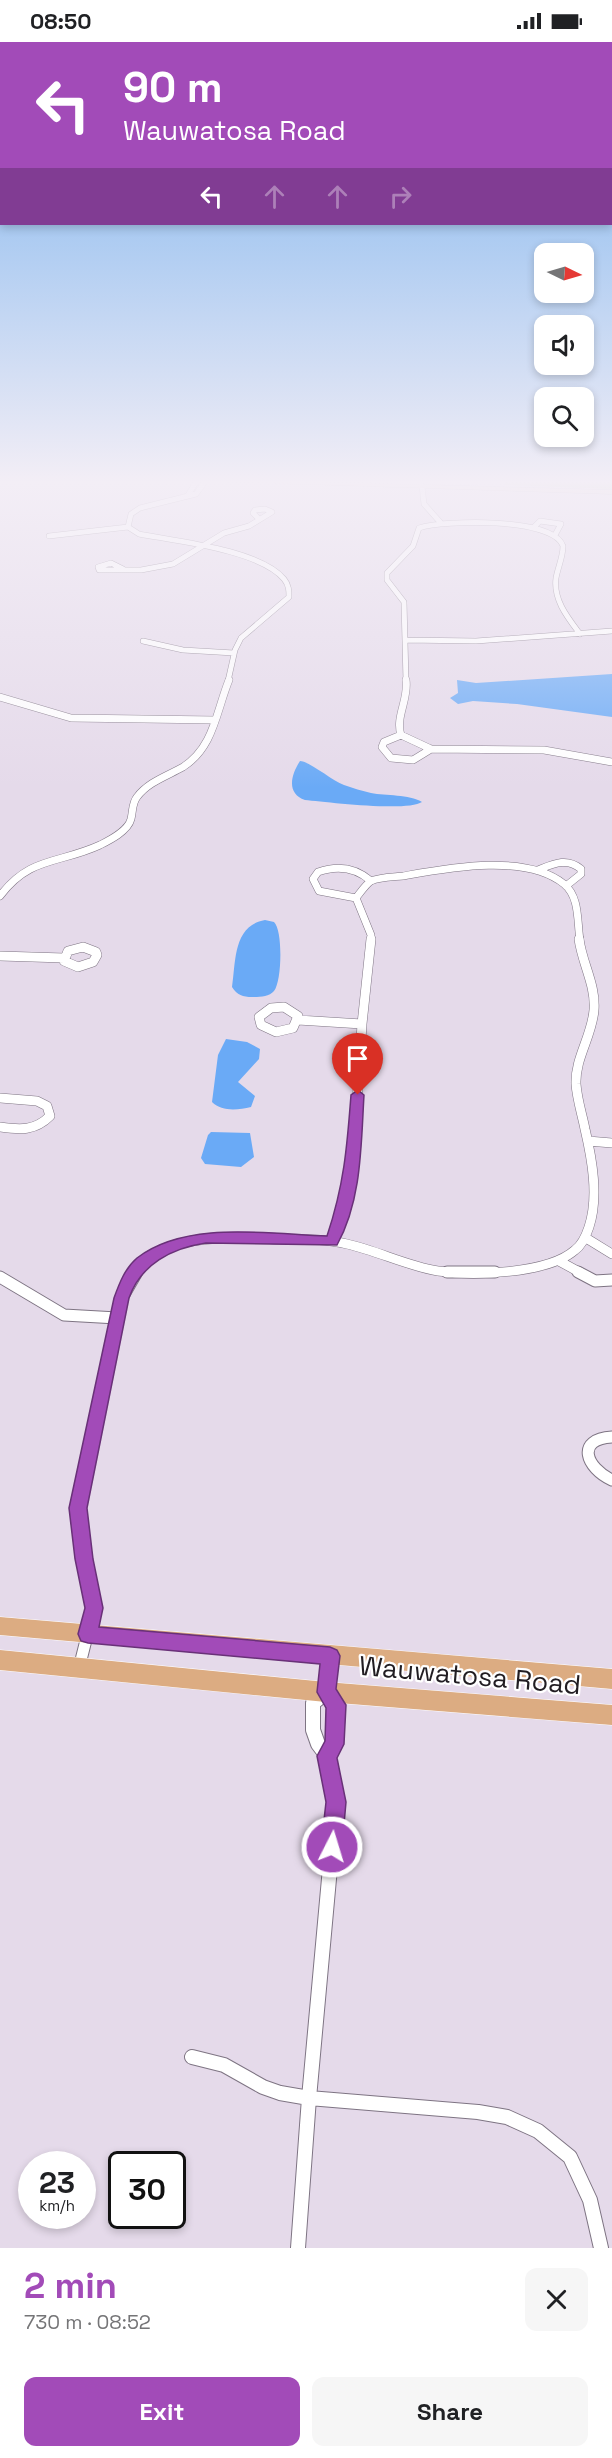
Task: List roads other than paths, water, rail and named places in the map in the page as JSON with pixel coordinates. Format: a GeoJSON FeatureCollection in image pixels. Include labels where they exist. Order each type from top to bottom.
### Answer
{"type":"FeatureCollection","features":[{"type":"Feature","properties":{"kind":"main road","name":"Wauwatosa Road"},"geometry":{"type":"LineString","coordinates":[[0,1626],[612,1679]]}},
{"type":"Feature","properties":{"kind":"main road","name":"Wauwatosa Road"},"geometry":{"type":"LineString","coordinates":[[0,1660],[326,1692],[612,1715]]}},
{"type":"Feature","properties":{"kind":"street"},"geometry":{"type":"LineString","coordinates":[[0,896],[21,871],[91,848],[113,837],[129,824],[135,798],[148,787],[179,771],[201,752],[211,737],[231,672],[234,652],[243,635],[281,608],[289,597],[289,587],[285,582]]}},
{"type":"Feature","properties":{"kind":"street"},"geometry":{"type":"LineString","coordinates":[[389,582],[404,602],[407,688],[398,726],[401,735],[415,744],[431,749],[483,751],[534,749],[612,762]]}},
{"type":"Feature","properties":{"kind":"street"},"geometry":{"type":"LineString","coordinates":[[555,582],[559,600],[580,634]]}},
{"type":"Feature","properties":{"kind":"street"},"geometry":{"type":"LineString","coordinates":[[406,640],[476,641],[612,631]]}},
{"type":"Feature","properties":{"kind":"street"},"geometry":{"type":"LineString","coordinates":[[143,641],[183,650],[234,652]]}},
{"type":"Feature","properties":{"kind":"street"},"geometry":{"type":"LineString","coordinates":[[0,697],[71,718],[215,720]]}},
{"type":"Feature","properties":{"kind":"street"},"geometry":{"type":"LineString","coordinates":[[401,735],[384,742],[382,747],[384,753],[392,758],[412,760],[419,759],[431,749]]}},
{"type":"Feature","properties":{"kind":"street"},"geometry":{"type":"LineString","coordinates":[[538,870],[558,862],[570,862],[578,866],[581,874],[566,886]]}},
{"type":"Feature","properties":{"kind":"street"},"geometry":{"type":"LineString","coordinates":[[80,1668],[94,1608],[84,1559],[78,1508],[117,1318],[128,1281],[142,1262],[183,1241],[206,1238],[332,1241],[440,1270],[489,1271],[525,1269],[559,1261],[575,1251],[586,1238],[594,1197],[588,1141],[576,1084],[578,1061],[593,1019],[594,996],[582,953],[574,899],[566,886],[538,870],[501,866],[446,870],[371,881],[356,898]]}},
{"type":"Feature","properties":{"kind":"street"},"geometry":{"type":"LineString","coordinates":[[356,898],[318,891],[313,879],[318,872],[338,867],[353,869],[371,881]]}},
{"type":"Feature","properties":{"kind":"street"},"geometry":{"type":"LineString","coordinates":[[332,1241],[345,1203],[353,1166],[362,1024],[371,935],[356,898]]}},
{"type":"Feature","properties":{"kind":"street"},"geometry":{"type":"LineString","coordinates":[[0,956],[64,958]]}},
{"type":"Feature","properties":{"kind":"street"},"geometry":{"type":"LineString","coordinates":[[278,1007],[295,1012],[298,1020],[293,1028],[282,1032],[270,1031],[259,1021],[261,1013],[278,1007]]}},
{"type":"Feature","properties":{"kind":"street"},"geometry":{"type":"LineString","coordinates":[[298,1020],[362,1024]]}},
{"type":"Feature","properties":{"kind":"street"},"geometry":{"type":"LineString","coordinates":[[0,1098],[37,1101],[47,1106],[50,1116],[42,1125],[34,1129],[20,1130],[0,1126]]}},
{"type":"Feature","properties":{"kind":"street"},"geometry":{"type":"LineString","coordinates":[[588,1141],[612,1143]]}},
{"type":"Feature","properties":{"kind":"street"},"geometry":{"type":"LineString","coordinates":[[586,1238],[612,1254]]}},
{"type":"Feature","properties":{"kind":"street"},"geometry":{"type":"LineString","coordinates":[[559,1261],[595,1281],[612,1280]]}},
{"type":"Feature","properties":{"kind":"street"},"geometry":{"type":"LineString","coordinates":[[0,1277],[64,1315],[117,1318]]}},
{"type":"Feature","properties":{"kind":"street"},"geometry":{"type":"LineString","coordinates":[[612,1437],[601,1436],[592,1443],[588,1454],[590,1464],[599,1474],[612,1480]]}},
{"type":"Feature","properties":{"kind":"street"},"geometry":{"type":"LineString","coordinates":[[298,2248],[336,1802],[327,1756],[318,1744],[313,1730],[313,1703],[326,1692],[330,1656]]}},
{"type":"Feature","properties":{"kind":"street"},"geometry":{"type":"LineString","coordinates":[[326,1692],[336,1705],[335,1744],[327,1756]]}},
{"type":"Feature","properties":{"kind":"street"},"geometry":{"type":"LineString","coordinates":[[192,2057],[224,2066],[263,2087],[280,2093],[309,2098],[478,2112],[507,2117],[538,2131],[570,2157],[590,2200],[601,2248]]}},
{"type":"Feature","properties":{"kind":"water"},"geometry":{"type":"Polygon","coordinates":[[[612,674],[612,717],[517,704],[473,701],[458,704],[450,698],[458,693],[457,680],[476,683],[612,674]]]}},
{"type":"Feature","properties":{"kind":"water"},"geometry":{"type":"Polygon","coordinates":[[[300,761],[344,785],[371,793],[404,796],[422,802],[414,805],[384,806],[305,800],[295,793],[292,783],[294,772],[300,761]]]}},
{"type":"Feature","properties":{"kind":"water"},"geometry":{"type":"Polygon","coordinates":[[[265,920],[274,922],[279,935],[280,967],[277,985],[274,991],[267,996],[243,996],[232,987],[238,946],[247,929],[265,920]]]}},
{"type":"Feature","properties":{"kind":"water"},"geometry":{"type":"Polygon","coordinates":[[[226,1039],[247,1042],[260,1049],[259,1059],[238,1082],[255,1096],[251,1107],[225,1109],[212,1102],[218,1055],[226,1039]]]}},
{"type":"Feature","properties":{"kind":"water"},"geometry":{"type":"Polygon","coordinates":[[[211,1132],[250,1133],[254,1157],[241,1167],[205,1164],[201,1158],[211,1132]]]}}]}
